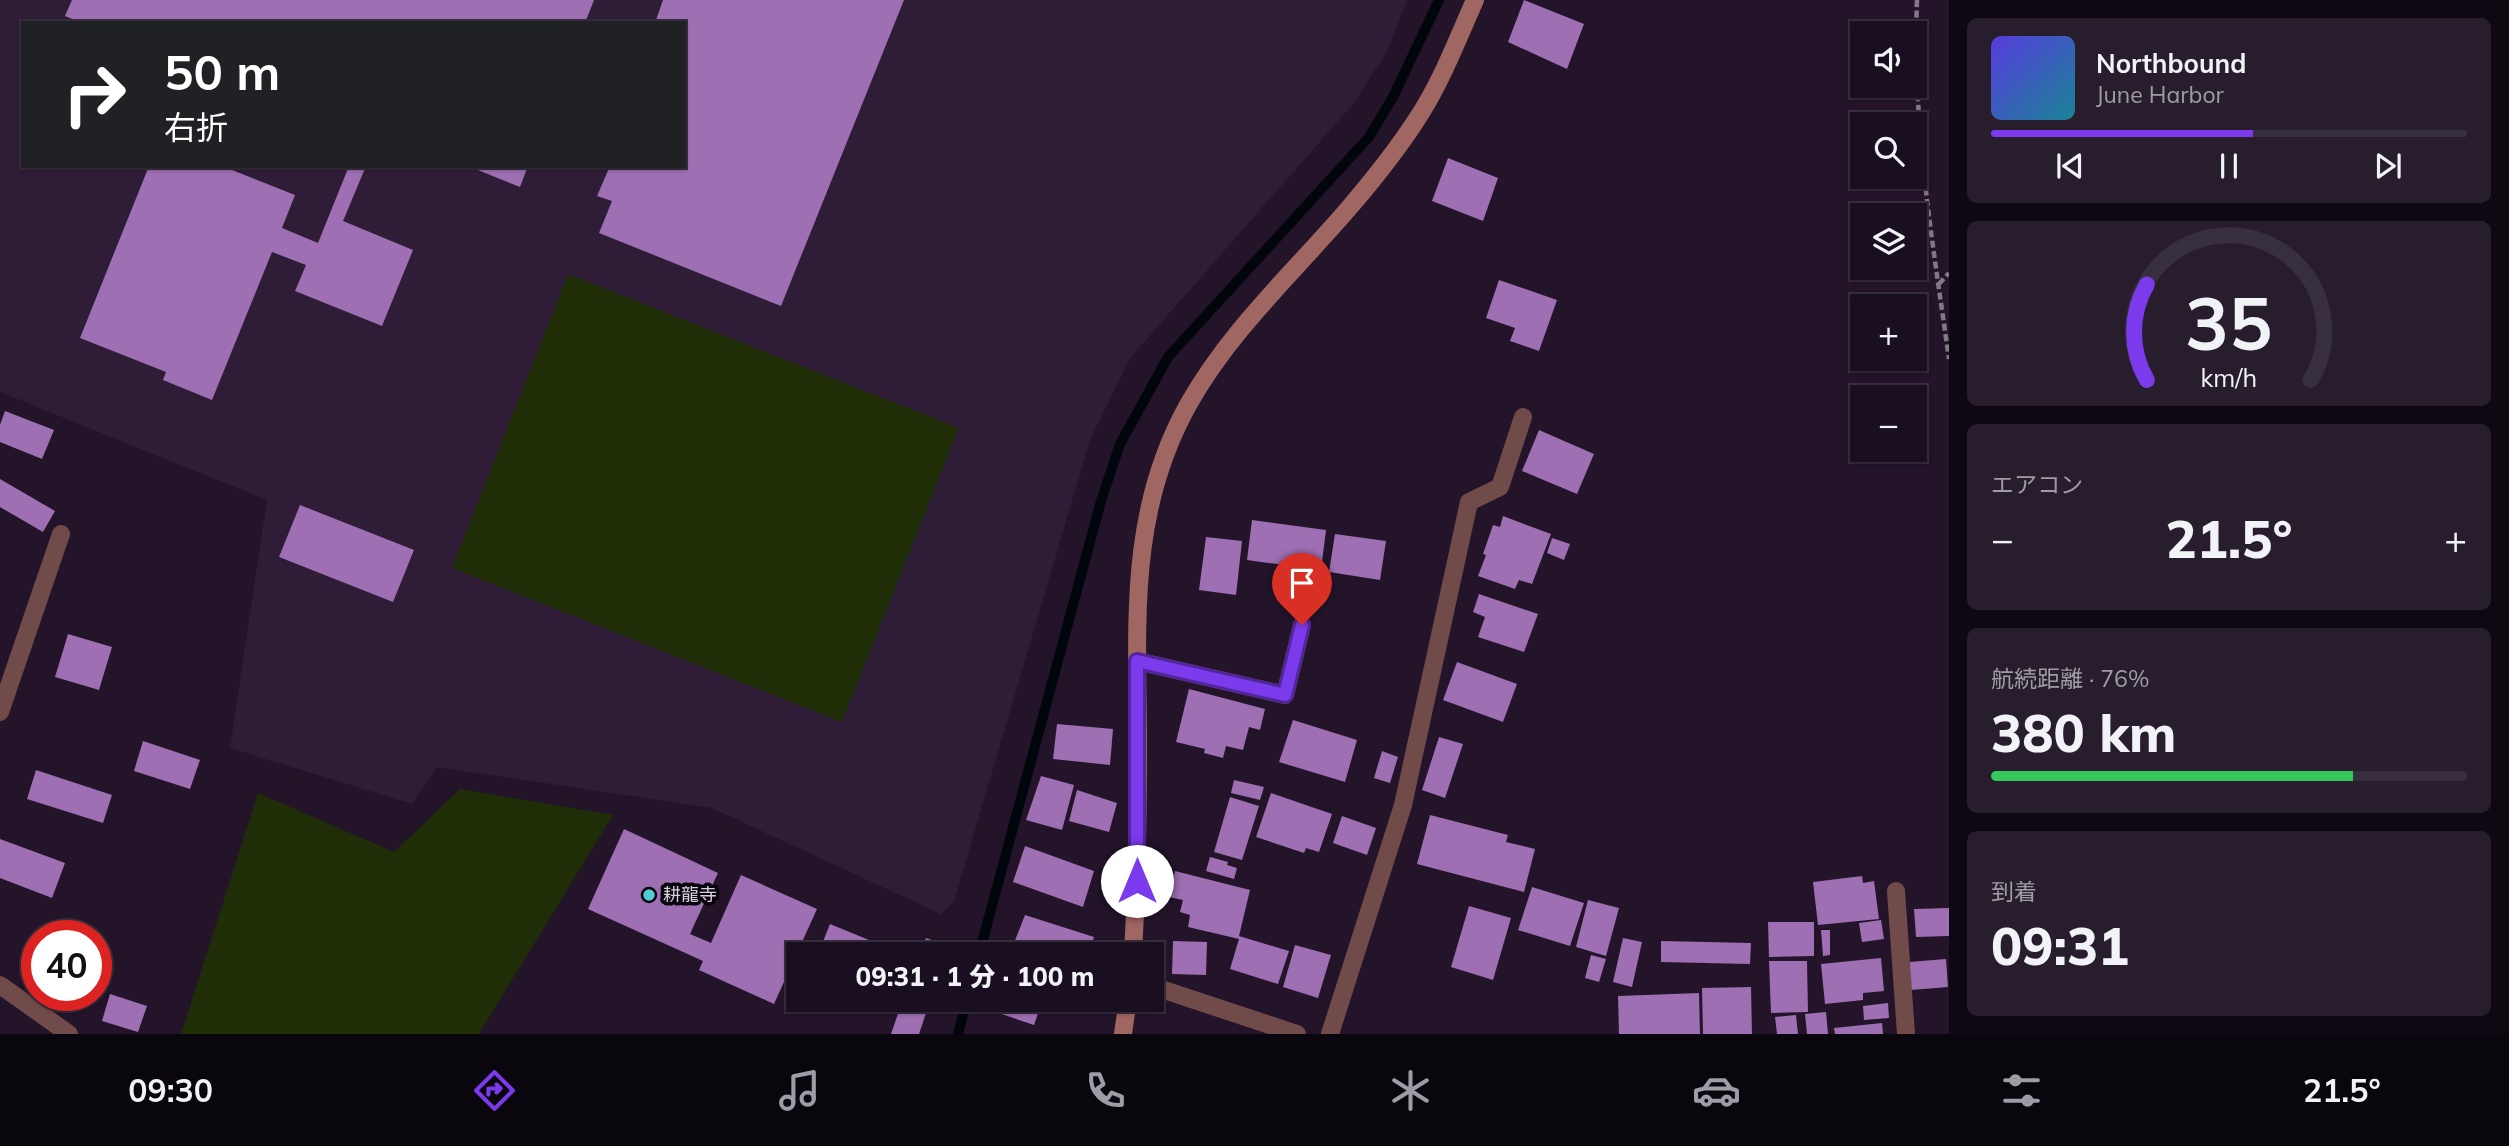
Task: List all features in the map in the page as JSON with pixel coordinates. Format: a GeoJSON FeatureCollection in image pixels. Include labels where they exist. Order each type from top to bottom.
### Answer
{"type":"FeatureCollection","features":[{"type":"Feature","properties":{"kind":"street"},"geometry":{"type":"LineString","coordinates":[[1134,942],[1137,881],[1139,563],[1147,510],[1164,458],[1187,406],[1225,348],[1351,206],[1417,119],[1447,64],[1475,0]]}},
{"type":"Feature","properties":{"kind":"street"},"geometry":{"type":"LineString","coordinates":[[1330,1034],[1403,805],[1469,502],[1500,487],[1523,417]]}},
{"type":"Feature","properties":{"kind":"street"},"geometry":{"type":"LineString","coordinates":[[0,712],[61,534]]}},
{"type":"Feature","properties":{"kind":"street"},"geometry":{"type":"LineString","coordinates":[[1137,661],[1285,695],[1302,625]]}},
{"type":"Feature","properties":{"kind":"street"},"geometry":{"type":"LineString","coordinates":[[1896,891],[1906,1034]]}},
{"type":"Feature","properties":{"kind":"street"},"geometry":{"type":"LineString","coordinates":[[0,985],[69,1034]]}},
{"type":"Feature","properties":{"kind":"street"},"geometry":{"type":"LineString","coordinates":[[1164,990],[1297,1034]]}},
{"type":"Feature","properties":{"kind":"street"},"geometry":{"type":"LineString","coordinates":[[1123,1034],[1126,1012]]}},
{"type":"Feature","properties":{"kind":"path"},"geometry":{"type":"LineString","coordinates":[[1917,0],[1919,129],[1929,232],[1949,359]]}},
{"type":"Feature","properties":{"kind":"path"},"geometry":{"type":"LineString","coordinates":[[1939,285],[1949,273]]}},
{"type":"Feature","properties":{"kind":"shaded area"},"geometry":{"type":"Polygon","coordinates":[[[0,0],[1407,0],[1387,51],[1354,103],[1130,358],[1090,440],[954,901],[941,914],[712,808],[437,767],[412,804],[230,748],[267,500],[0,392],[0,0]]]}},
{"type":"Feature","properties":{"kind":"green space"},"geometry":{"type":"Polygon","coordinates":[[[568,274],[959,428],[842,722],[452,568],[568,274]]]}},
{"type":"Feature","properties":{"kind":"green space"},"geometry":{"type":"Polygon","coordinates":[[[460,789],[613,815],[479,1034],[181,1034],[258,793],[394,852],[460,789]]]}},
{"type":"Feature","properties":{"kind":"building"},"geometry":{"type":"Polygon","coordinates":[[[72,0],[594,0],[586,21],[77,21],[65,16],[72,0]]]}},
{"type":"Feature","properties":{"kind":"building"},"geometry":{"type":"Polygon","coordinates":[[[663,0],[904,0],[781,306],[599,233],[612,201],[597,196],[609,168],[686,168],[686,21],[656,21],[663,0]]]}},
{"type":"Feature","properties":{"kind":"building"},"geometry":{"type":"Polygon","coordinates":[[[1524,0],[1584,24],[1567,69],[1508,42],[1524,0]]]}},
{"type":"Feature","properties":{"kind":"building"},"geometry":{"type":"Polygon","coordinates":[[[1448,158],[1498,178],[1483,221],[1432,201],[1448,158]]]}},
{"type":"Feature","properties":{"kind":"building"},"geometry":{"type":"Polygon","coordinates":[[[148,168],[227,168],[295,195],[282,228],[318,243],[348,168],[365,168],[343,221],[413,250],[382,326],[295,291],[306,265],[272,252],[212,400],[163,380],[166,372],[80,338],[148,168]]]}},
{"type":"Feature","properties":{"kind":"building"},"geometry":{"type":"Polygon","coordinates":[[[473,168],[527,168],[520,187],[473,168]]]}},
{"type":"Feature","properties":{"kind":"building"},"geometry":{"type":"Polygon","coordinates":[[[1499,280],[1557,300],[1539,351],[1510,341],[1515,328],[1486,318],[1499,280]]]}},
{"type":"Feature","properties":{"kind":"building"},"geometry":{"type":"Polygon","coordinates":[[[5,411],[54,430],[42,459],[0,442],[0,425],[5,411]]]}},
{"type":"Feature","properties":{"kind":"building"},"geometry":{"type":"Polygon","coordinates":[[[1539,430],[1594,454],[1577,494],[1522,471],[1539,430]]]}},
{"type":"Feature","properties":{"kind":"building"},"geometry":{"type":"Polygon","coordinates":[[[0,479],[55,511],[43,532],[0,507],[0,479]]]}},
{"type":"Feature","properties":{"kind":"building"},"geometry":{"type":"Polygon","coordinates":[[[300,505],[414,550],[393,602],[279,557],[300,505]]]}},
{"type":"Feature","properties":{"kind":"building"},"geometry":{"type":"Polygon","coordinates":[[[1503,516],[1551,534],[1532,584],[1519,580],[1515,589],[1478,576],[1493,525],[1500,527],[1503,516]]]}},
{"type":"Feature","properties":{"kind":"building"},"geometry":{"type":"Polygon","coordinates":[[[1252,520],[1326,530],[1321,570],[1247,560],[1252,520]]]}},
{"type":"Feature","properties":{"kind":"building"},"geometry":{"type":"Polygon","coordinates":[[[1335,534],[1386,541],[1380,580],[1329,572],[1335,534]]]}},
{"type":"Feature","properties":{"kind":"building"},"geometry":{"type":"Polygon","coordinates":[[[1206,537],[1242,541],[1236,595],[1199,590],[1206,537]]]}},
{"type":"Feature","properties":{"kind":"building"},"geometry":{"type":"Polygon","coordinates":[[[1552,538],[1570,544],[1564,560],[1547,553],[1552,538]]]}},
{"type":"Feature","properties":{"kind":"building"},"geometry":{"type":"Polygon","coordinates":[[[1479,594],[1538,614],[1524,652],[1478,637],[1485,617],[1473,612],[1479,594]]]}},
{"type":"Feature","properties":{"kind":"building"},"geometry":{"type":"Polygon","coordinates":[[[68,634],[112,647],[99,690],[55,677],[68,634]]]}},
{"type":"Feature","properties":{"kind":"building"},"geometry":{"type":"Polygon","coordinates":[[[1457,662],[1517,684],[1503,722],[1443,700],[1457,662]]]}},
{"type":"Feature","properties":{"kind":"building"},"geometry":{"type":"Polygon","coordinates":[[[1189,689],[1265,709],[1260,730],[1249,727],[1243,750],[1226,746],[1223,758],[1204,753],[1205,749],[1176,742],[1189,689]]]}},
{"type":"Feature","properties":{"kind":"building"},"geometry":{"type":"Polygon","coordinates":[[[1293,720],[1357,740],[1345,782],[1279,762],[1293,720]]]}},
{"type":"Feature","properties":{"kind":"building"},"geometry":{"type":"Polygon","coordinates":[[[1057,724],[1113,729],[1110,765],[1053,759],[1057,724]]]}},
{"type":"Feature","properties":{"kind":"building"},"geometry":{"type":"Polygon","coordinates":[[[1439,737],[1463,744],[1445,798],[1422,790],[1439,737]]]}},
{"type":"Feature","properties":{"kind":"building"},"geometry":{"type":"Polygon","coordinates":[[[143,741],[200,760],[190,789],[134,771],[143,741]]]}},
{"type":"Feature","properties":{"kind":"building"},"geometry":{"type":"Polygon","coordinates":[[[1382,751],[1398,757],[1390,783],[1374,778],[1382,751]]]}},
{"type":"Feature","properties":{"kind":"building"},"geometry":{"type":"Polygon","coordinates":[[[36,770],[112,795],[103,823],[27,799],[36,770]]]}},
{"type":"Feature","properties":{"kind":"building"},"geometry":{"type":"Polygon","coordinates":[[[1041,776],[1074,785],[1062,830],[1026,820],[1041,776]]]}},
{"type":"Feature","properties":{"kind":"building"},"geometry":{"type":"Polygon","coordinates":[[[1234,780],[1264,787],[1260,800],[1231,793],[1234,780]]]}},
{"type":"Feature","properties":{"kind":"building"},"geometry":{"type":"Polygon","coordinates":[[[1077,790],[1117,803],[1109,832],[1069,821],[1077,790]]]}},
{"type":"Feature","properties":{"kind":"building"},"geometry":{"type":"Polygon","coordinates":[[[1271,793],[1332,814],[1319,852],[1306,848],[1304,853],[1256,837],[1271,793]]]}},
{"type":"Feature","properties":{"kind":"building"},"geometry":{"type":"Polygon","coordinates":[[[1230,797],[1259,806],[1242,860],[1214,852],[1230,797]]]}},
{"type":"Feature","properties":{"kind":"building"},"geometry":{"type":"Polygon","coordinates":[[[1430,815],[1508,835],[1506,842],[1535,849],[1524,892],[1417,864],[1430,815]]]}},
{"type":"Feature","properties":{"kind":"building"},"geometry":{"type":"Polygon","coordinates":[[[1342,816],[1376,828],[1367,855],[1333,843],[1342,816]]]}},
{"type":"Feature","properties":{"kind":"building"},"geometry":{"type":"Polygon","coordinates":[[[624,829],[718,873],[690,934],[711,943],[741,875],[817,909],[802,942],[786,942],[786,977],[774,1004],[699,970],[703,961],[588,909],[624,829]]]}},
{"type":"Feature","properties":{"kind":"building"},"geometry":{"type":"Polygon","coordinates":[[[0,839],[65,863],[52,898],[0,878],[0,839]]]}},
{"type":"Feature","properties":{"kind":"building"},"geometry":{"type":"Polygon","coordinates":[[[1025,846],[1094,871],[1083,907],[1013,882],[1025,846]]]}},
{"type":"Feature","properties":{"kind":"building"},"geometry":{"type":"Polygon","coordinates":[[[1210,857],[1228,862],[1227,865],[1237,868],[1234,879],[1206,871],[1210,857]]]}},
{"type":"Feature","properties":{"kind":"building"},"geometry":{"type":"Polygon","coordinates":[[[1175,871],[1250,890],[1239,936],[1289,951],[1278,984],[1230,969],[1239,939],[1188,927],[1190,915],[1180,912],[1183,900],[1169,897],[1175,871]]]}},
{"type":"Feature","properties":{"kind":"building"},"geometry":{"type":"Polygon","coordinates":[[[1862,876],[1863,883],[1874,881],[1879,919],[1818,925],[1813,882],[1862,876]]]}},
{"type":"Feature","properties":{"kind":"building"},"geometry":{"type":"Polygon","coordinates":[[[1532,887],[1584,903],[1570,946],[1518,930],[1532,887]]]}},
{"type":"Feature","properties":{"kind":"building"},"geometry":{"type":"Polygon","coordinates":[[[1588,900],[1619,908],[1606,956],[1576,947],[1588,900]]]}},
{"type":"Feature","properties":{"kind":"building"},"geometry":{"type":"Polygon","coordinates":[[[1469,906],[1511,918],[1493,980],[1451,967],[1469,906]]]}},
{"type":"Feature","properties":{"kind":"building"},"geometry":{"type":"Polygon","coordinates":[[[1949,908],[1949,936],[1916,937],[1914,909],[1949,908]]]}},
{"type":"Feature","properties":{"kind":"building"},"geometry":{"type":"Polygon","coordinates":[[[1025,915],[1094,937],[1093,942],[1014,942],[1025,915]]]}},
{"type":"Feature","properties":{"kind":"building"},"geometry":{"type":"Polygon","coordinates":[[[1881,920],[1884,939],[1862,942],[1859,923],[1881,920]]]}},
{"type":"Feature","properties":{"kind":"building"},"geometry":{"type":"Polygon","coordinates":[[[1768,922],[1814,922],[1814,956],[1769,957],[1768,922]]]}},
{"type":"Feature","properties":{"kind":"building"},"geometry":{"type":"Polygon","coordinates":[[[830,924],[874,942],[823,942],[830,924]]]}},
{"type":"Feature","properties":{"kind":"building"},"geometry":{"type":"Polygon","coordinates":[[[1821,930],[1830,930],[1830,955],[1823,956],[1821,930]]]}},
{"type":"Feature","properties":{"kind":"building"},"geometry":{"type":"Polygon","coordinates":[[[1623,938],[1642,942],[1632,987],[1613,982],[1623,938]]]}},
{"type":"Feature","properties":{"kind":"building"},"geometry":{"type":"Polygon","coordinates":[[[1173,941],[1207,942],[1206,975],[1172,974],[1173,941]]]}},
{"type":"Feature","properties":{"kind":"building"},"geometry":{"type":"Polygon","coordinates":[[[1661,941],[1751,943],[1750,964],[1661,962],[1661,941]]]}},
{"type":"Feature","properties":{"kind":"building"},"geometry":{"type":"Polygon","coordinates":[[[1295,945],[1331,955],[1318,998],[1283,987],[1295,945]]]}},
{"type":"Feature","properties":{"kind":"building"},"geometry":{"type":"Polygon","coordinates":[[[1591,955],[1606,959],[1599,982],[1585,978],[1591,955]]]}},
{"type":"Feature","properties":{"kind":"building"},"geometry":{"type":"Polygon","coordinates":[[[1881,958],[1884,991],[1863,993],[1863,1000],[1825,1004],[1821,964],[1881,958]]]}},
{"type":"Feature","properties":{"kind":"building"},"geometry":{"type":"Polygon","coordinates":[[[1946,959],[1948,987],[1911,990],[1909,962],[1946,959]]]}},
{"type":"Feature","properties":{"kind":"building"},"geometry":{"type":"Polygon","coordinates":[[[1769,961],[1807,961],[1808,1012],[1771,1013],[1769,961]]]}},
{"type":"Feature","properties":{"kind":"building"},"geometry":{"type":"Polygon","coordinates":[[[1751,987],[1752,1034],[1703,1034],[1702,988],[1751,987]]]}},
{"type":"Feature","properties":{"kind":"building"},"geometry":{"type":"Polygon","coordinates":[[[1699,993],[1700,1034],[1619,1034],[1618,996],[1699,993]]]}},
{"type":"Feature","properties":{"kind":"building"},"geometry":{"type":"Polygon","coordinates":[[[112,995],[147,1006],[138,1032],[102,1021],[105,1011],[112,1011],[112,995]]]}},
{"type":"Feature","properties":{"kind":"building"},"geometry":{"type":"Polygon","coordinates":[[[1888,1003],[1889,1018],[1864,1020],[1863,1006],[1888,1003]]]}},
{"type":"Feature","properties":{"kind":"building"},"geometry":{"type":"Polygon","coordinates":[[[899,1012],[926,1012],[919,1034],[891,1034],[899,1012]]]}},
{"type":"Feature","properties":{"kind":"building"},"geometry":{"type":"Polygon","coordinates":[[[996,1012],[1038,1012],[1034,1025],[996,1012]]]}},
{"type":"Feature","properties":{"kind":"building"},"geometry":{"type":"Polygon","coordinates":[[[1826,1012],[1828,1034],[1807,1034],[1805,1014],[1826,1012]]]}},
{"type":"Feature","properties":{"kind":"building"},"geometry":{"type":"Polygon","coordinates":[[[1796,1015],[1798,1034],[1777,1034],[1775,1017],[1796,1015]]]}},
{"type":"Feature","properties":{"kind":"building"},"geometry":{"type":"Polygon","coordinates":[[[1882,1023],[1883,1034],[1835,1034],[1834,1028],[1882,1023]]]}},
{"type":"Feature","properties":{"kind":"waterway"},"geometry":{"type":"LineString","coordinates":[[982,942],[1101,501],[1120,444],[1168,357],[1369,137],[1393,97],[1439,0]]}},
{"type":"Feature","properties":{"kind":"waterway"},"geometry":{"type":"LineString","coordinates":[[958,1034],[964,1012]]}},
{"type":"Feature","properties":{"kind":"place","name":"耕龍寺"},"geometry":{"type":"Point","coordinates":[649,895]}},
{"type":"Feature","properties":{"kind":"route"},"geometry":{"type":"LineString","coordinates":[[1137,881],[1137,661],[1285,695],[1302,625]]}}]}
